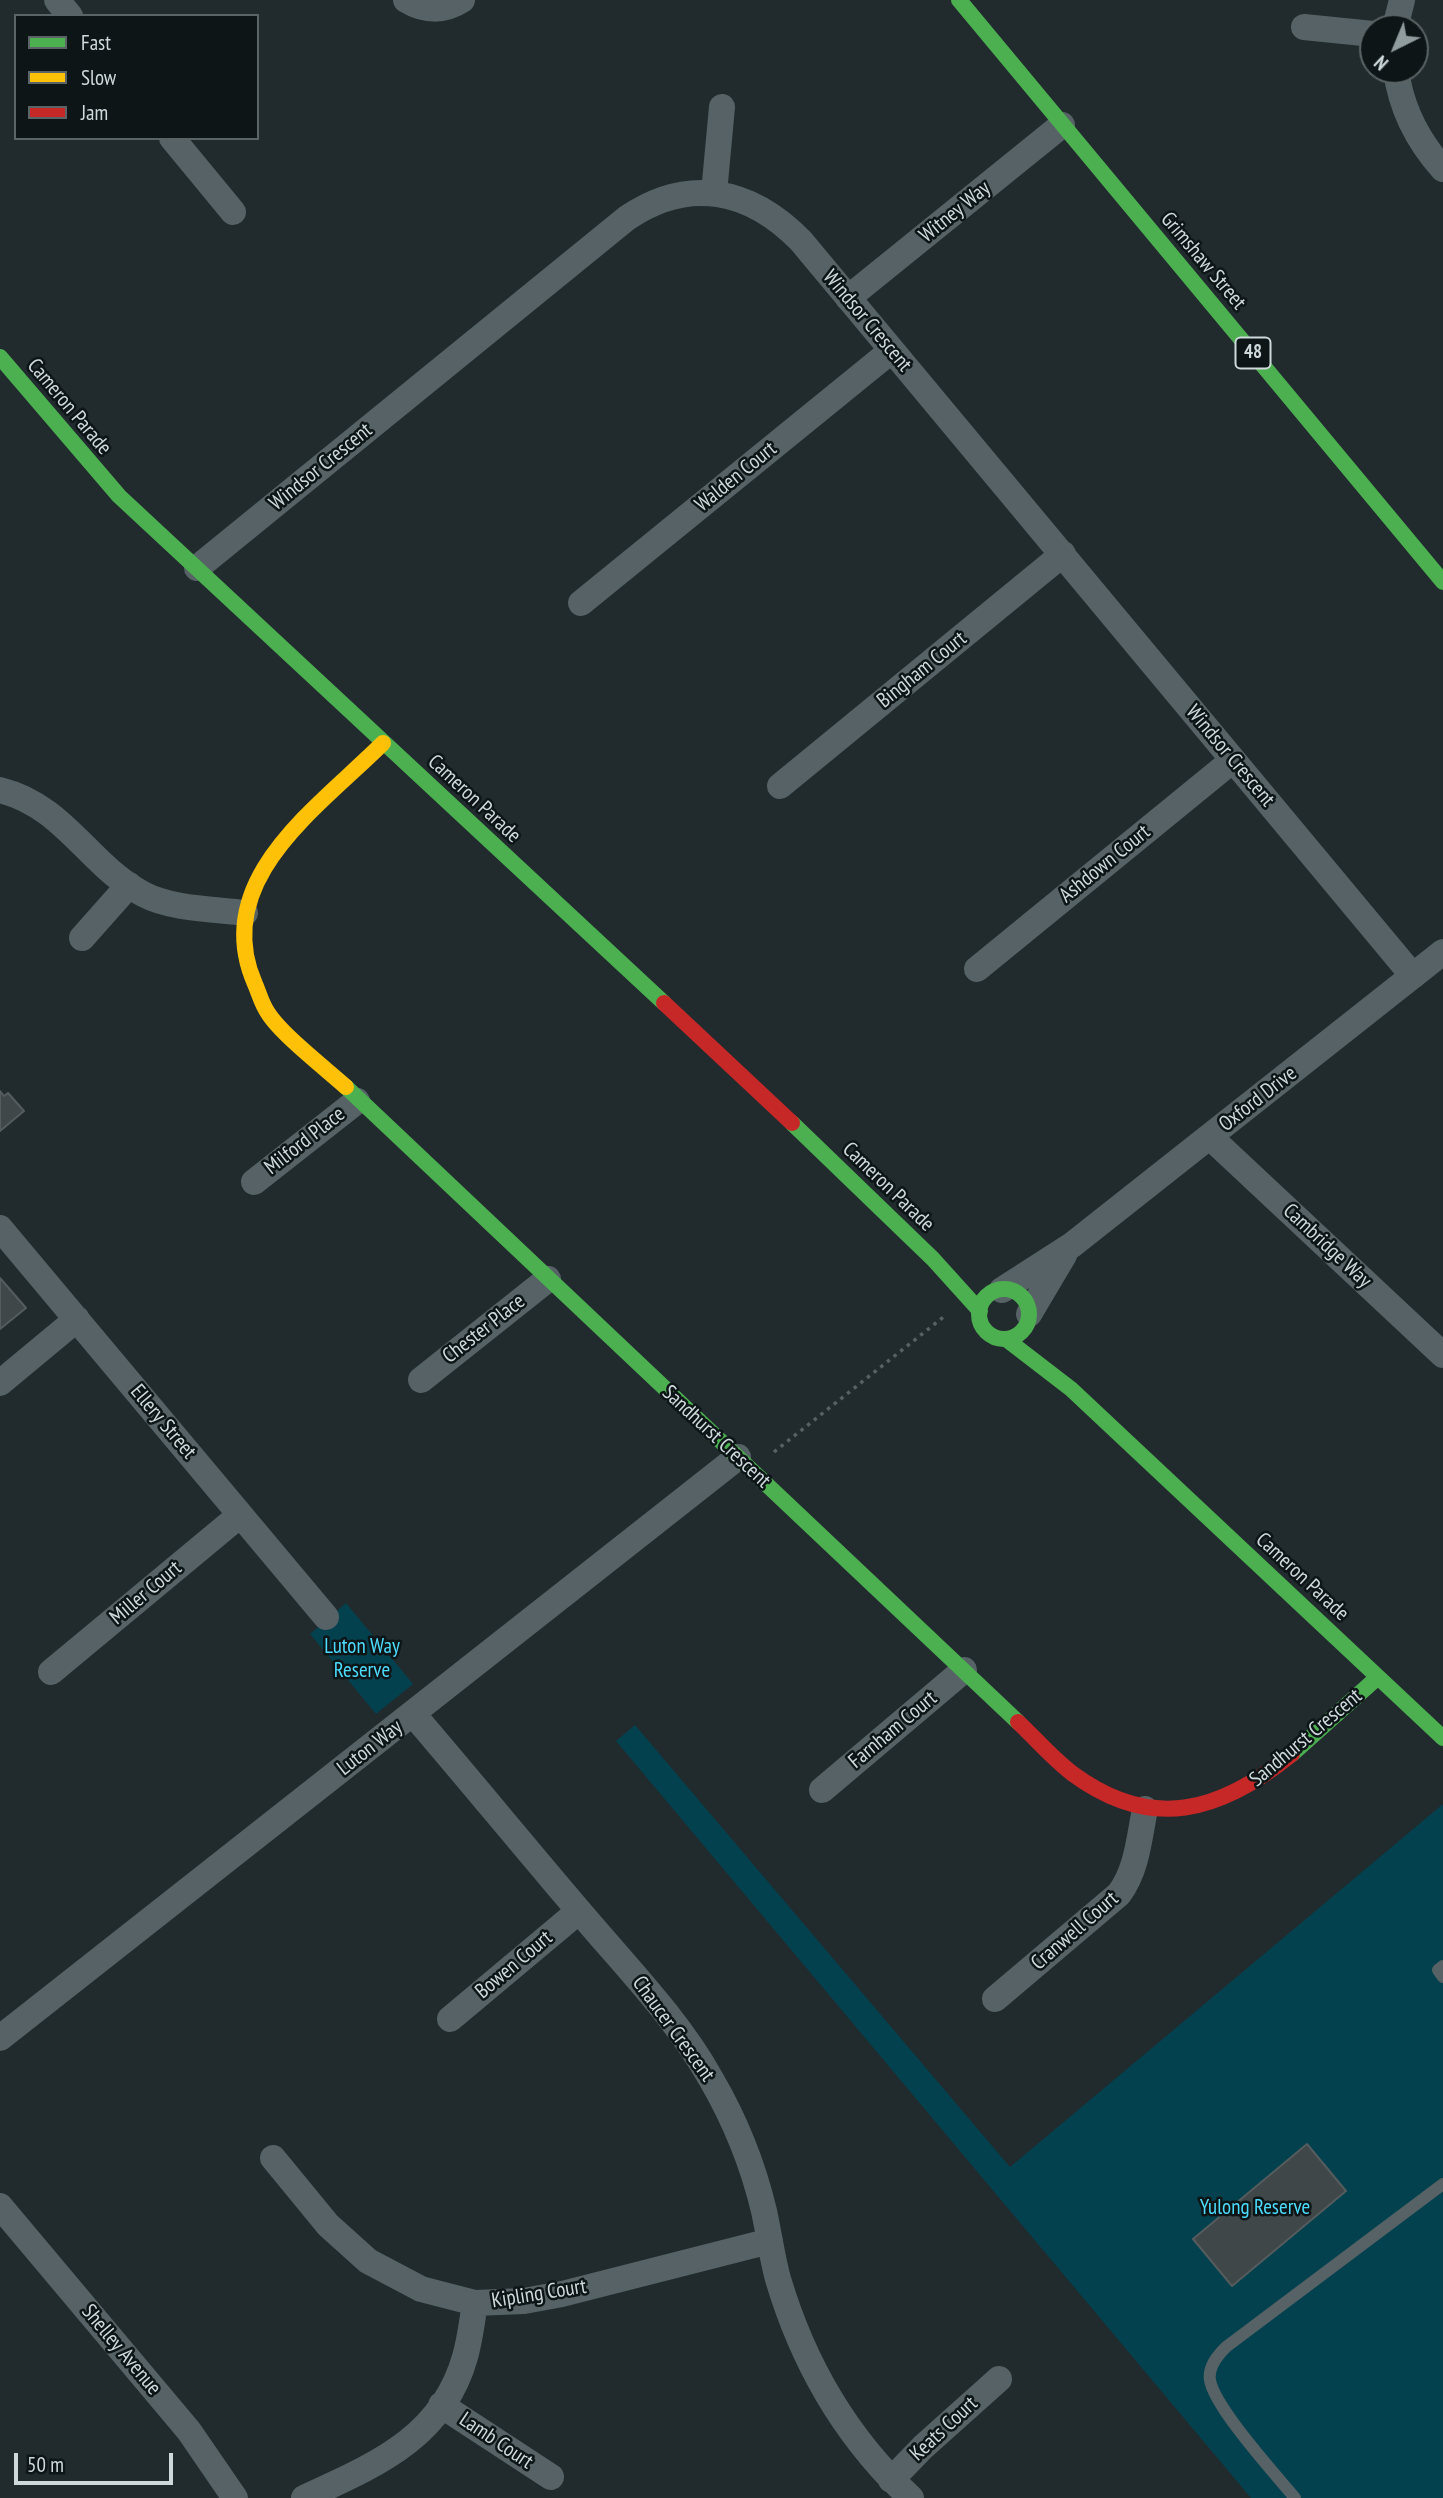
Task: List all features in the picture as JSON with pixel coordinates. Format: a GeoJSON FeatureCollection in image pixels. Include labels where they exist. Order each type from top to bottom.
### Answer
{"type":"FeatureCollection","features":[{"type":"Feature","properties":{"kind":"street"},"geometry":{"type":"LineString","coordinates":[[57,0],[68,14]]}},
{"type":"Feature","properties":{"kind":"street"},"geometry":{"type":"LineString","coordinates":[[406,0],[422,8],[434,9],[454,5],[461,0]]}},
{"type":"Feature","properties":{"kind":"street","name":"Grimshaw Street"},"geometry":{"type":"LineString","coordinates":[[958,0],[1443,582]]}},
{"type":"Feature","properties":{"kind":"street"},"geometry":{"type":"LineString","coordinates":[[1304,27],[1359,33]]}},
{"type":"Feature","properties":{"kind":"street"},"geometry":{"type":"LineString","coordinates":[[1399,84],[1409,120],[1443,169]]}},
{"type":"Feature","properties":{"kind":"street"},"geometry":{"type":"LineString","coordinates":[[1410,84],[1416,107],[1443,158]]}},
{"type":"Feature","properties":{"kind":"street"},"geometry":{"type":"LineString","coordinates":[[714,193],[722,107]]}},
{"type":"Feature","properties":{"kind":"street","name":"Witney Way"},"geometry":{"type":"LineString","coordinates":[[848,298],[1062,125]]}},
{"type":"Feature","properties":{"kind":"street"},"geometry":{"type":"LineString","coordinates":[[174,140],[233,212]]}},
{"type":"Feature","properties":{"kind":"street","name":"Windsor Crescent"},"geometry":{"type":"LineString","coordinates":[[198,569],[646,205],[688,193],[714,193],[743,200],[785,225],[1063,554],[1413,976]]}},
{"type":"Feature","properties":{"kind":"street","name":"Walden Court"},"geometry":{"type":"LineString","coordinates":[[581,603],[891,351]]}},
{"type":"Feature","properties":{"kind":"street","name":"Cameron Parade"},"geometry":{"type":"LineString","coordinates":[[0,357],[97,473],[377,738],[800,1130],[933,1259],[979,1311]]}},
{"type":"Feature","properties":{"kind":"street","name":"Bingham Court"},"geometry":{"type":"LineString","coordinates":[[780,786],[1063,554]]}},
{"type":"Feature","properties":{"kind":"street","name":"Sandhurst Crescent"},"geometry":{"type":"LineString","coordinates":[[377,738],[268,858],[258,874],[245,912],[246,960],[268,1014],[357,1101],[1089,1787],[1116,1801],[1144,1809],[1179,1812],[1199,1809],[1240,1792],[1292,1753],[1378,1677]]}},
{"type":"Feature","properties":{"kind":"street","name":"Ashdown Court"},"geometry":{"type":"LineString","coordinates":[[977,969],[1233,760]]}},
{"type":"Feature","properties":{"kind":"street"},"geometry":{"type":"LineString","coordinates":[[0,790],[33,801],[49,812],[129,885],[147,896],[161,901],[245,912]]}},
{"type":"Feature","properties":{"kind":"street"},"geometry":{"type":"LineString","coordinates":[[82,938],[129,885]]}},
{"type":"Feature","properties":{"kind":"street","name":"Oxford Drive"},"geometry":{"type":"LineString","coordinates":[[998,1291],[1072,1245],[1443,952]]}},
{"type":"Feature","properties":{"kind":"street","name":"Milford Place"},"geometry":{"type":"LineString","coordinates":[[254,1182],[357,1101]]}},
{"type":"Feature","properties":{"kind":"street","name":"Cambridge Way"},"geometry":{"type":"LineString","coordinates":[[1210,1137],[1438,1341]]}},
{"type":"Feature","properties":{"kind":"street","name":"Ellery Street"},"geometry":{"type":"LineString","coordinates":[[0,1228],[326,1617]]}},
{"type":"Feature","properties":{"kind":"street","name":"Oxford Drive"},"geometry":{"type":"LineString","coordinates":[[1033,1329],[1051,1273],[1072,1245]]}},
{"type":"Feature","properties":{"kind":"street","name":"Cameron Parade"},"geometry":{"type":"LineString","coordinates":[[933,1259],[998,1291]]}},
{"type":"Feature","properties":{"kind":"street","name":"Chester Place"},"geometry":{"type":"LineString","coordinates":[[421,1380],[548,1279]]}},
{"type":"Feature","properties":{"kind":"street"},"geometry":{"type":"LineString","coordinates":[[998,1291],[1017,1293],[1027,1306],[1033,1329],[1006,1339],[986,1332],[979,1311],[982,1303],[998,1291]]}},
{"type":"Feature","properties":{"kind":"street"},"geometry":{"type":"LineString","coordinates":[[0,1383],[77,1319]]}},
{"type":"Feature","properties":{"kind":"street","name":"Cameron Parade"},"geometry":{"type":"LineString","coordinates":[[1033,1329],[1071,1389]]}},
{"type":"Feature","properties":{"kind":"street","name":"Cameron Parade"},"geometry":{"type":"LineString","coordinates":[[1006,1339],[1028,1353],[1071,1389],[1443,1738]]}},
{"type":"Feature","properties":{"kind":"street","name":"Luton Way"},"geometry":{"type":"LineString","coordinates":[[0,2038],[738,1457]]}},
{"type":"Feature","properties":{"kind":"street","name":"Miller Court"},"geometry":{"type":"LineString","coordinates":[[51,1672],[240,1515]]}},
{"type":"Feature","properties":{"kind":"street","name":"Farnham Court"},"geometry":{"type":"LineString","coordinates":[[822,1790],[964,1670]]}},
{"type":"Feature","properties":{"kind":"street","name":"Chaucer Crescent"},"geometry":{"type":"LineString","coordinates":[[413,1714],[673,2022],[711,2078],[746,2150],[789,2314],[815,2375],[850,2429],[891,2480],[911,2498]]}},
{"type":"Feature","properties":{"kind":"street","name":"Cranwell Court"},"geometry":{"type":"LineString","coordinates":[[995,1999],[1119,1894],[1128,1882],[1134,1865],[1144,1809]]}},
{"type":"Feature","properties":{"kind":"street","name":"Bowen Court"},"geometry":{"type":"LineString","coordinates":[[450,2019],[579,1910]]}},
{"type":"Feature","properties":{"kind":"street","name":"Kipling Court"},"geometry":{"type":"LineString","coordinates":[[273,2158],[328,2225],[368,2261],[421,2289],[475,2304],[524,2301],[562,2294],[770,2241]]}},
{"type":"Feature","properties":{"kind":"street","name":"Shelley Avenue"},"geometry":{"type":"LineString","coordinates":[[0,2206],[189,2431],[235,2498]]}},
{"type":"Feature","properties":{"kind":"street"},"geometry":{"type":"LineString","coordinates":[[303,2498],[390,2457],[425,2426],[455,2382],[465,2357],[475,2304]]}},
{"type":"Feature","properties":{"kind":"street","name":"Keats Court"},"geometry":{"type":"LineString","coordinates":[[891,2480],[923,2447],[999,2379]]}},
{"type":"Feature","properties":{"kind":"street","name":"Lamb Court"},"geometry":{"type":"LineString","coordinates":[[441,2405],[551,2477]]}},
{"type":"Feature","properties":{"kind":"lane"},"geometry":{"type":"LineString","coordinates":[[1443,1966],[1438,1970],[1443,1977]]}},
{"type":"Feature","properties":{"kind":"lane"},"geometry":{"type":"LineString","coordinates":[[1296,2498],[1226,2411],[1210,2380],[1211,2368],[1226,2347],[1443,2183]]}},
{"type":"Feature","properties":{"kind":"path"},"geometry":{"type":"LineString","coordinates":[[767,1458],[968,1298]]}},
{"type":"Feature","properties":{"kind":"green space","name":"Luton Way Reserve"},"geometry":{"type":"Polygon","coordinates":[[[346,1603],[413,1684],[376,1714],[310,1634],[346,1603]]]}},
{"type":"Feature","properties":{"kind":"green space","name":"Yulong Reserve"},"geometry":{"type":"Polygon","coordinates":[[[635,1725],[1010,2167],[1443,1804],[1443,2498],[1251,2498],[616,1741],[635,1725]]]}},
{"type":"Feature","properties":{"kind":"building"},"geometry":{"type":"Polygon","coordinates":[[[0,1091],[4,1096],[8,1093],[24,1111],[0,1131],[0,1091]]]}},
{"type":"Feature","properties":{"kind":"building"},"geometry":{"type":"Polygon","coordinates":[[[0,1278],[26,1308],[0,1329],[0,1278]]]}},
{"type":"Feature","properties":{"kind":"building"},"geometry":{"type":"Polygon","coordinates":[[[1307,2144],[1346,2191],[1232,2286],[1193,2239],[1307,2144]]]}},
{"type":"Feature","properties":{"kind":"traffic: fast"},"geometry":{"type":"LineString","coordinates":[[959,0],[1443,582]]}},
{"type":"Feature","properties":{"kind":"traffic: fast"},"geometry":{"type":"LineString","coordinates":[[0,357],[119,496],[664,1003]]}},
{"type":"Feature","properties":{"kind":"traffic: fast"},"geometry":{"type":"LineString","coordinates":[[346,1087],[1018,1722]]}},
{"type":"Feature","properties":{"kind":"traffic: fast"},"geometry":{"type":"LineString","coordinates":[[792,1123],[933,1259],[980,1311]]}},
{"type":"Feature","properties":{"kind":"traffic: fast"},"geometry":{"type":"LineString","coordinates":[[1004,1289],[1021,1297],[1029,1314],[1021,1331],[1004,1339],[987,1331],[979,1314],[987,1297],[1004,1289]]}},
{"type":"Feature","properties":{"kind":"traffic: fast"},"geometry":{"type":"LineString","coordinates":[[1006,1339],[1071,1389],[1443,1738]]}},
{"type":"Feature","properties":{"kind":"traffic: fast"},"geometry":{"type":"LineString","coordinates":[[1292,1754],[1378,1677]]}},
{"type":"Feature","properties":{"kind":"traffic: slow"},"geometry":{"type":"LineString","coordinates":[[346,1087],[293,1041],[266,1010],[255,984],[245,946],[247,911],[258,879],[278,848],[302,820],[383,743]]}},
{"type":"Feature","properties":{"kind":"traffic: jam"},"geometry":{"type":"LineString","coordinates":[[664,1003],[792,1123]]}},
{"type":"Feature","properties":{"kind":"traffic: jam"},"geometry":{"type":"LineString","coordinates":[[1018,1722],[1073,1774],[1102,1792],[1130,1803],[1158,1808],[1185,1807],[1212,1801],[1239,1790],[1292,1754]]}}]}
